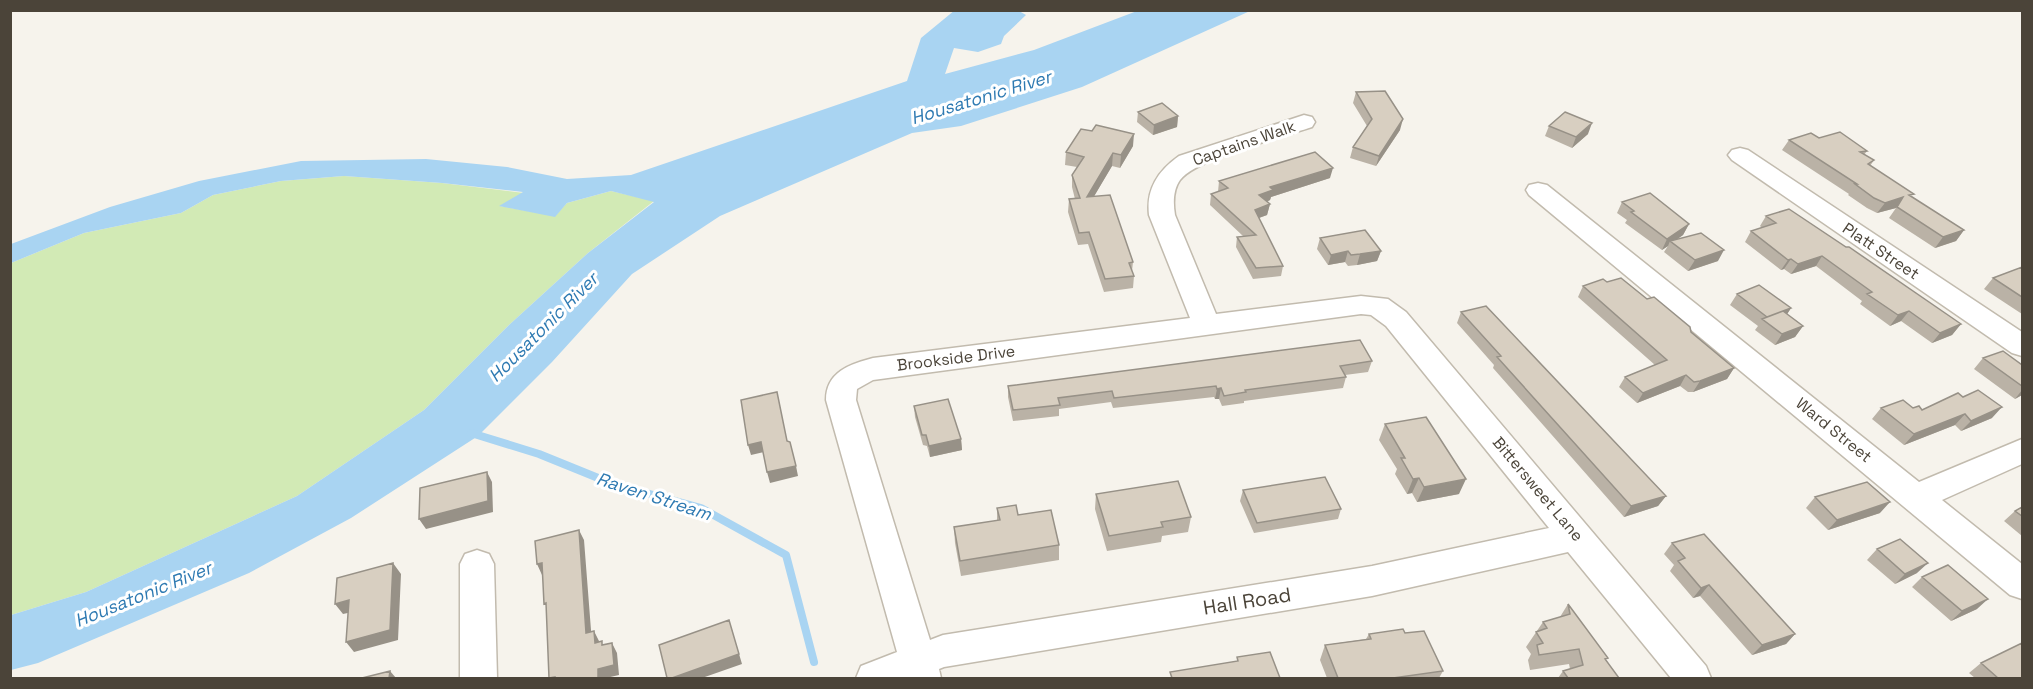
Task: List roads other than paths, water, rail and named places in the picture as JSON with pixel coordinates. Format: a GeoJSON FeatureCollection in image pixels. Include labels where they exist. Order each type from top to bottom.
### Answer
{"type":"FeatureCollection","features":[{"type":"Feature","properties":{"kind":"street","name":"Captains Walk"},"geometry":{"type":"LineString","coordinates":[[1207,327],[1162,215],[1160,206],[1163,188],[1172,174],[1187,161],[1304,122]]}},
{"type":"Feature","properties":{"kind":"street","name":"Platt Street"},"geometry":{"type":"LineString","coordinates":[[1740,155],[2022,346]]}},
{"type":"Feature","properties":{"kind":"street","name":"Ward Street"},"geometry":{"type":"LineString","coordinates":[[1538,190],[2022,585]]}},
{"type":"Feature","properties":{"kind":"street","name":"Brookside Drive"},"geometry":{"type":"LineString","coordinates":[[920,669],[843,406],[840,394],[844,382],[855,374],[873,369],[1207,327],[1353,305],[1378,306]]}},
{"type":"Feature","properties":{"kind":"street","name":"Bittersweet Lane"},"geometry":{"type":"LineString","coordinates":[[1378,306],[1396,319],[1693,678]]}},
{"type":"Feature","properties":{"kind":"street"},"geometry":{"type":"LineString","coordinates":[[1916,497],[2022,451]]}},
{"type":"Feature","properties":{"kind":"street","name":"Hall Road"},"geometry":{"type":"LineString","coordinates":[[874,678],[920,669],[943,651],[1372,581],[1576,536]]}},
{"type":"Feature","properties":{"kind":"street"},"geometry":{"type":"LineString","coordinates":[[477,564],[479,678]]}},
{"type":"Feature","properties":{"kind":"water","name":"Housatonic River"},"geometry":{"type":"Polygon","coordinates":[[[955,10],[1019,11],[1026,15],[1004,36],[1001,44],[978,52],[954,48],[945,74],[1034,50],[1137,11],[1250,11],[1082,87],[961,126],[912,133],[720,216],[632,274],[552,362],[478,436],[351,518],[249,573],[38,663],[11,670],[11,615],[86,592],[297,496],[424,410],[509,325],[588,253],[654,202],[611,191],[567,203],[555,217],[499,206],[523,192],[344,176],[281,181],[213,195],[181,213],[84,233],[11,263],[11,244],[110,207],[199,181],[301,161],[426,159],[507,167],[567,179],[631,175],[907,81],[921,38],[955,10]]]}},
{"type":"Feature","properties":{"kind":"waterway","name":"Raven Stream"},"geometry":{"type":"LineString","coordinates":[[471,433],[539,454],[613,484],[701,508],[786,555],[814,662]]}}]}
